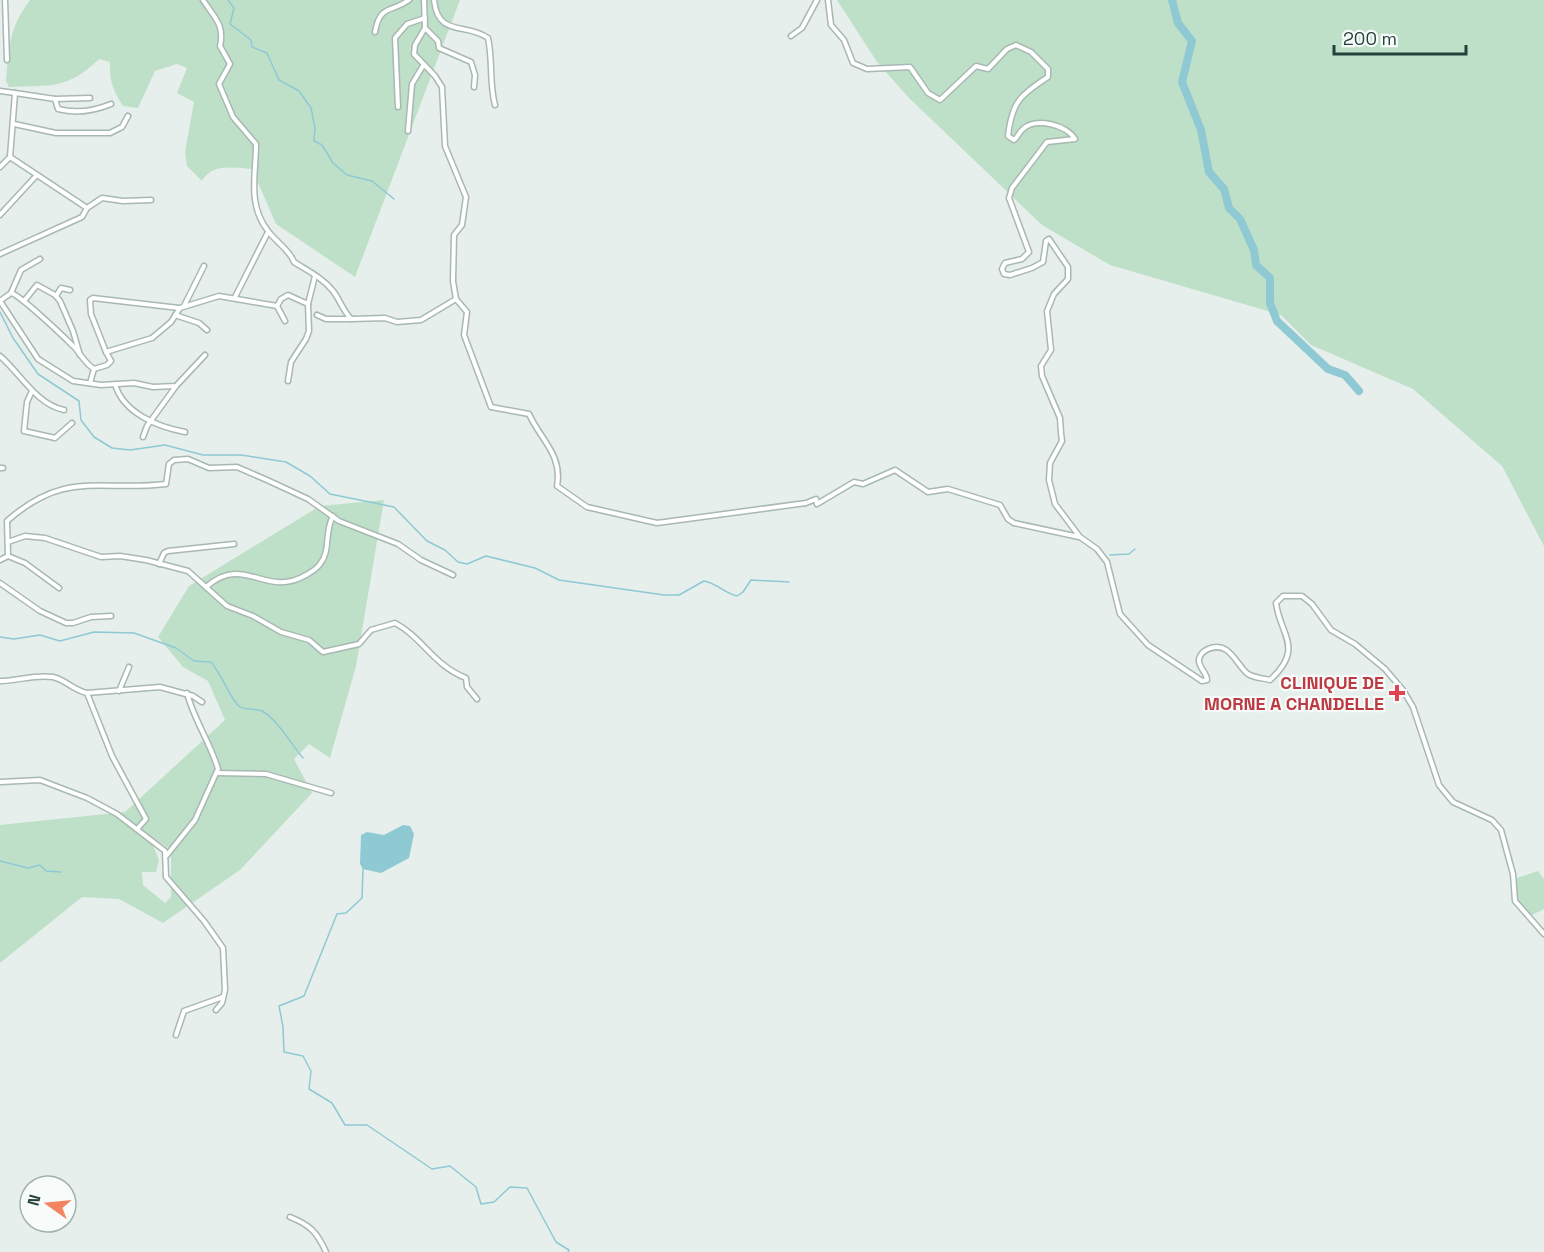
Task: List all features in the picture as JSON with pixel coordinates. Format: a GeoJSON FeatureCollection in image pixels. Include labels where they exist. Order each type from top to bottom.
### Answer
{"type":"FeatureCollection","features":[{"type":"Feature","properties":{"kind":"street"},"geometry":{"type":"LineString","coordinates":[[5,0],[7,60]]}},
{"type":"Feature","properties":{"kind":"street"},"geometry":{"type":"LineString","coordinates":[[203,0],[221,25],[223,32],[220,46],[229,59],[229,66],[219,84],[233,117],[256,144],[253,192],[256,207],[268,232],[291,254],[294,262],[335,292],[339,307],[351,319]]}},
{"type":"Feature","properties":{"kind":"street"},"geometry":{"type":"LineString","coordinates":[[375,32],[378,20],[386,9],[410,0]]}},
{"type":"Feature","properties":{"kind":"street"},"geometry":{"type":"LineString","coordinates":[[424,0],[425,28],[414,49],[416,57],[442,87],[445,146],[466,197],[462,225],[454,235],[456,299],[467,312],[464,335],[491,407],[530,414],[546,438],[559,474],[557,486],[587,507],[626,518],[632,516],[657,523],[816,500],[817,504],[854,482],[862,484],[895,470],[928,492],[948,489],[1000,505],[1008,519],[1014,523],[1080,537]]}},
{"type":"Feature","properties":{"kind":"street"},"geometry":{"type":"LineString","coordinates":[[434,0],[435,10],[443,22],[459,31],[472,30],[488,38],[493,63],[492,92],[495,105]]}},
{"type":"Feature","properties":{"kind":"street"},"geometry":{"type":"LineString","coordinates":[[791,36],[802,28],[817,0]]}},
{"type":"Feature","properties":{"kind":"street"},"geometry":{"type":"LineString","coordinates":[[828,0],[831,25],[844,39],[853,63],[867,69],[910,67],[928,93],[940,100],[966,73],[976,66],[988,69],[1007,49],[1016,45],[1031,52],[1048,69],[1048,77],[1024,92],[1017,100],[1008,136],[1014,140],[1024,128],[1035,123],[1062,127],[1075,139],[1047,142],[1011,188],[1009,198],[1029,252],[1022,259],[1005,263],[1002,269],[1004,274],[1010,275],[1043,262],[1046,241],[1049,239],[1068,267],[1068,279],[1054,294],[1047,311],[1051,351],[1041,366],[1060,425],[1062,441],[1050,463],[1049,480],[1055,504],[1080,537],[1097,549],[1107,562],[1120,614],[1148,645],[1202,681],[1207,680],[1207,675],[1200,666],[1199,658],[1204,650],[1213,647],[1230,652],[1251,676],[1270,680],[1277,673],[1290,647],[1276,603],[1283,596],[1294,594],[1302,596],[1312,604],[1331,630],[1355,644],[1378,663],[1403,690],[1413,707],[1439,785],[1453,802],[1492,820],[1501,830],[1513,874],[1515,902],[1544,934]]}},
{"type":"Feature","properties":{"kind":"street"},"geometry":{"type":"LineString","coordinates":[[399,107],[395,38],[407,24],[424,18]]}},
{"type":"Feature","properties":{"kind":"street"},"geometry":{"type":"LineString","coordinates":[[425,28],[438,41],[440,48],[471,62],[475,75],[474,87]]}},
{"type":"Feature","properties":{"kind":"street"},"geometry":{"type":"LineString","coordinates":[[408,131],[412,84],[424,64]]}},
{"type":"Feature","properties":{"kind":"street"},"geometry":{"type":"LineString","coordinates":[[0,91],[55,99],[90,98]]}},
{"type":"Feature","properties":{"kind":"street"},"geometry":{"type":"LineString","coordinates":[[0,167],[10,157],[15,93]]}},
{"type":"Feature","properties":{"kind":"street"},"geometry":{"type":"LineString","coordinates":[[55,99],[60,110],[73,112],[98,110],[111,104]]}},
{"type":"Feature","properties":{"kind":"street"},"geometry":{"type":"LineString","coordinates":[[14,124],[56,134],[110,133],[122,126],[128,116]]}},
{"type":"Feature","properties":{"kind":"street"},"geometry":{"type":"LineString","coordinates":[[10,157],[87,208]]}},
{"type":"Feature","properties":{"kind":"street"},"geometry":{"type":"LineString","coordinates":[[0,215],[36,176]]}},
{"type":"Feature","properties":{"kind":"street"},"geometry":{"type":"LineString","coordinates":[[0,254],[81,217],[87,208],[102,198],[123,201],[151,200]]}},
{"type":"Feature","properties":{"kind":"street"},"geometry":{"type":"LineString","coordinates":[[235,297],[268,232]]}},
{"type":"Feature","properties":{"kind":"street"},"geometry":{"type":"LineString","coordinates":[[40,258],[21,270],[11,293],[0,301],[38,359],[73,381],[176,386]]}},
{"type":"Feature","properties":{"kind":"street"},"geometry":{"type":"LineString","coordinates":[[106,352],[152,338],[182,307],[204,266]]}},
{"type":"Feature","properties":{"kind":"street"},"geometry":{"type":"LineString","coordinates":[[288,381],[291,362],[309,331],[308,304],[315,276]]}},
{"type":"Feature","properties":{"kind":"street"},"geometry":{"type":"LineString","coordinates":[[24,301],[38,285],[56,296],[74,331],[80,356]]}},
{"type":"Feature","properties":{"kind":"street"},"geometry":{"type":"LineString","coordinates":[[56,296],[61,288],[70,290]]}},
{"type":"Feature","properties":{"kind":"street"},"geometry":{"type":"LineString","coordinates":[[11,293],[24,301],[73,346],[94,369]]}},
{"type":"Feature","properties":{"kind":"street"},"geometry":{"type":"LineString","coordinates":[[277,306],[281,299],[288,295],[308,304]]}},
{"type":"Feature","properties":{"kind":"street"},"geometry":{"type":"LineString","coordinates":[[94,369],[107,365],[111,361],[91,314],[90,300],[93,298],[139,302],[172,309],[219,296],[235,297],[277,306],[285,321]]}},
{"type":"Feature","properties":{"kind":"street"},"geometry":{"type":"LineString","coordinates":[[317,315],[326,319],[385,318],[398,322],[421,320],[456,299]]}},
{"type":"Feature","properties":{"kind":"street"},"geometry":{"type":"LineString","coordinates":[[175,315],[199,323],[207,330]]}},
{"type":"Feature","properties":{"kind":"street"},"geometry":{"type":"LineString","coordinates":[[143,437],[151,420],[176,386],[205,355]]}},
{"type":"Feature","properties":{"kind":"street"},"geometry":{"type":"LineString","coordinates":[[0,357],[17,372],[32,391],[64,410]]}},
{"type":"Feature","properties":{"kind":"street"},"geometry":{"type":"LineString","coordinates":[[90,383],[94,369]]}},
{"type":"Feature","properties":{"kind":"street"},"geometry":{"type":"LineString","coordinates":[[115,384],[118,396],[125,403],[162,428],[185,432]]}},
{"type":"Feature","properties":{"kind":"street"},"geometry":{"type":"LineString","coordinates":[[32,391],[27,402],[24,431],[55,438],[72,423]]}},
{"type":"Feature","properties":{"kind":"street"},"geometry":{"type":"LineString","coordinates":[[7,521],[36,500],[83,484],[166,484],[169,464],[174,459],[188,459],[209,468],[237,468],[298,493],[351,528],[398,544],[420,560],[453,575]]}},
{"type":"Feature","properties":{"kind":"street"},"geometry":{"type":"LineString","coordinates":[[206,587],[229,574],[250,575],[267,582],[282,584],[301,578],[320,565],[324,559],[327,550],[327,525],[333,516]]}},
{"type":"Feature","properties":{"kind":"street"},"geometry":{"type":"LineString","coordinates":[[0,517],[7,521]]}},
{"type":"Feature","properties":{"kind":"street"},"geometry":{"type":"LineString","coordinates":[[7,521],[8,556]]}},
{"type":"Feature","properties":{"kind":"street"},"geometry":{"type":"LineString","coordinates":[[8,542],[25,536],[45,538],[101,557],[120,556],[188,571],[227,606],[253,616],[281,632],[309,640],[323,652],[359,644],[370,630],[395,623],[405,628],[443,667],[466,678],[467,687],[477,699]]}},
{"type":"Feature","properties":{"kind":"street"},"geometry":{"type":"LineString","coordinates":[[159,564],[164,553],[168,551],[234,544]]}},
{"type":"Feature","properties":{"kind":"street"},"geometry":{"type":"LineString","coordinates":[[0,560],[8,556],[25,563],[59,588]]}},
{"type":"Feature","properties":{"kind":"street"},"geometry":{"type":"LineString","coordinates":[[0,583],[40,611],[66,622],[74,623],[91,617],[111,616]]}},
{"type":"Feature","properties":{"kind":"street"},"geometry":{"type":"LineString","coordinates":[[119,691],[129,667]]}},
{"type":"Feature","properties":{"kind":"street"},"geometry":{"type":"LineString","coordinates":[[0,681],[52,677],[65,681],[76,691],[87,693],[160,687],[187,693],[202,702]]}},
{"type":"Feature","properties":{"kind":"street"},"geometry":{"type":"LineString","coordinates":[[87,693],[112,756],[146,819],[138,828]]}},
{"type":"Feature","properties":{"kind":"street"},"geometry":{"type":"LineString","coordinates":[[167,856],[195,820],[217,773],[210,744],[193,712],[187,693]]}},
{"type":"Feature","properties":{"kind":"street"},"geometry":{"type":"LineString","coordinates":[[217,773],[266,774],[331,793]]}},
{"type":"Feature","properties":{"kind":"street"},"geometry":{"type":"LineString","coordinates":[[0,782],[45,781],[98,803],[138,828],[165,851],[167,856],[166,878],[204,921],[223,948],[226,969],[224,997],[216,1010]]}},
{"type":"Feature","properties":{"kind":"street"},"geometry":{"type":"LineString","coordinates":[[176,1035],[184,1011],[224,997]]}},
{"type":"Feature","properties":{"kind":"street"},"geometry":{"type":"LineString","coordinates":[[290,1217],[306,1223],[316,1231],[326,1252]]}},
{"type":"Feature","properties":{"kind":"green space"},"geometry":{"type":"Polygon","coordinates":[[[30,0],[460,0],[355,277],[276,224],[252,169],[217,169],[206,175],[202,181],[187,166],[185,152],[194,102],[177,93],[187,68],[177,64],[155,71],[138,108],[123,106],[112,85],[110,62],[99,59],[68,81],[58,84],[9,87],[6,81],[11,38],[18,19],[30,0]]]}},
{"type":"Feature","properties":{"kind":"green space"},"geometry":{"type":"Polygon","coordinates":[[[837,0],[1544,0],[1544,546],[1502,466],[1413,389],[1311,345],[1281,315],[1110,265],[1042,225],[909,98],[877,62],[837,0]]]}},
{"type":"Feature","properties":{"kind":"green space"},"geometry":{"type":"Polygon","coordinates":[[[384,500],[356,666],[330,758],[309,744],[294,759],[312,793],[240,870],[163,923],[119,899],[82,897],[0,963],[0,825],[115,813],[151,841],[159,860],[156,872],[142,872],[143,885],[165,903],[171,897],[171,850],[117,813],[125,812],[225,720],[208,681],[183,667],[158,637],[189,586],[320,506],[384,500]]]}},
{"type":"Feature","properties":{"kind":"green space"},"geometry":{"type":"Polygon","coordinates":[[[1538,871],[1544,879],[1544,909],[1530,916],[1514,897],[1514,879],[1538,871]]]}},
{"type":"Feature","properties":{"kind":"water"},"geometry":{"type":"Polygon","coordinates":[[[403,825],[410,826],[414,834],[409,858],[381,873],[363,869],[360,864],[361,835],[367,832],[384,835],[403,825]]]}},
{"type":"Feature","properties":{"kind":"waterway"},"geometry":{"type":"LineString","coordinates":[[228,0],[234,8],[230,24],[251,40],[252,47],[267,53],[279,80],[299,91],[311,108],[315,128],[314,141],[322,145],[333,163],[347,175],[372,181],[394,199]]}},
{"type":"Feature","properties":{"kind":"waterway"},"geometry":{"type":"LineString","coordinates":[[1172,0],[1178,23],[1192,41],[1182,82],[1201,130],[1209,172],[1224,189],[1229,208],[1240,219],[1254,250],[1256,265],[1270,278],[1270,303],[1277,321],[1328,369],[1345,375],[1359,391]]}},
{"type":"Feature","properties":{"kind":"waterway"},"geometry":{"type":"LineString","coordinates":[[0,312],[13,338],[38,374],[79,401],[81,420],[94,437],[112,448],[130,450],[165,445],[203,455],[241,455],[286,462],[310,476],[330,494],[394,507],[427,541],[445,550],[458,562],[467,564],[486,556],[535,568],[559,580],[664,595],[679,595],[704,581],[737,596],[743,592],[751,580],[789,582]]}},
{"type":"Feature","properties":{"kind":"waterway"},"geometry":{"type":"LineString","coordinates":[[1110,555],[1129,554],[1135,549]]}},
{"type":"Feature","properties":{"kind":"waterway"},"geometry":{"type":"LineString","coordinates":[[0,637],[14,639],[40,635],[60,641],[94,632],[134,633],[176,648],[194,661],[211,662],[236,703],[241,708],[259,710],[268,715],[303,758]]}},
{"type":"Feature","properties":{"kind":"waterway"},"geometry":{"type":"LineString","coordinates":[[0,861],[28,868],[40,865],[46,871],[61,872]]}},
{"type":"Feature","properties":{"kind":"waterway"},"geometry":{"type":"LineString","coordinates":[[363,869],[362,898],[346,913],[337,914],[304,996],[279,1006],[284,1052],[303,1056],[311,1071],[309,1089],[332,1103],[345,1125],[367,1125],[432,1169],[450,1166],[476,1187],[481,1204],[494,1202],[510,1187],[527,1188],[556,1242],[569,1250],[568,1252]]}},
{"type":"Feature","properties":{"kind":"place","name":"CLINIQUE DE MORNE A CHANDELLE"},"geometry":{"type":"Point","coordinates":[1397,693]}}]}
